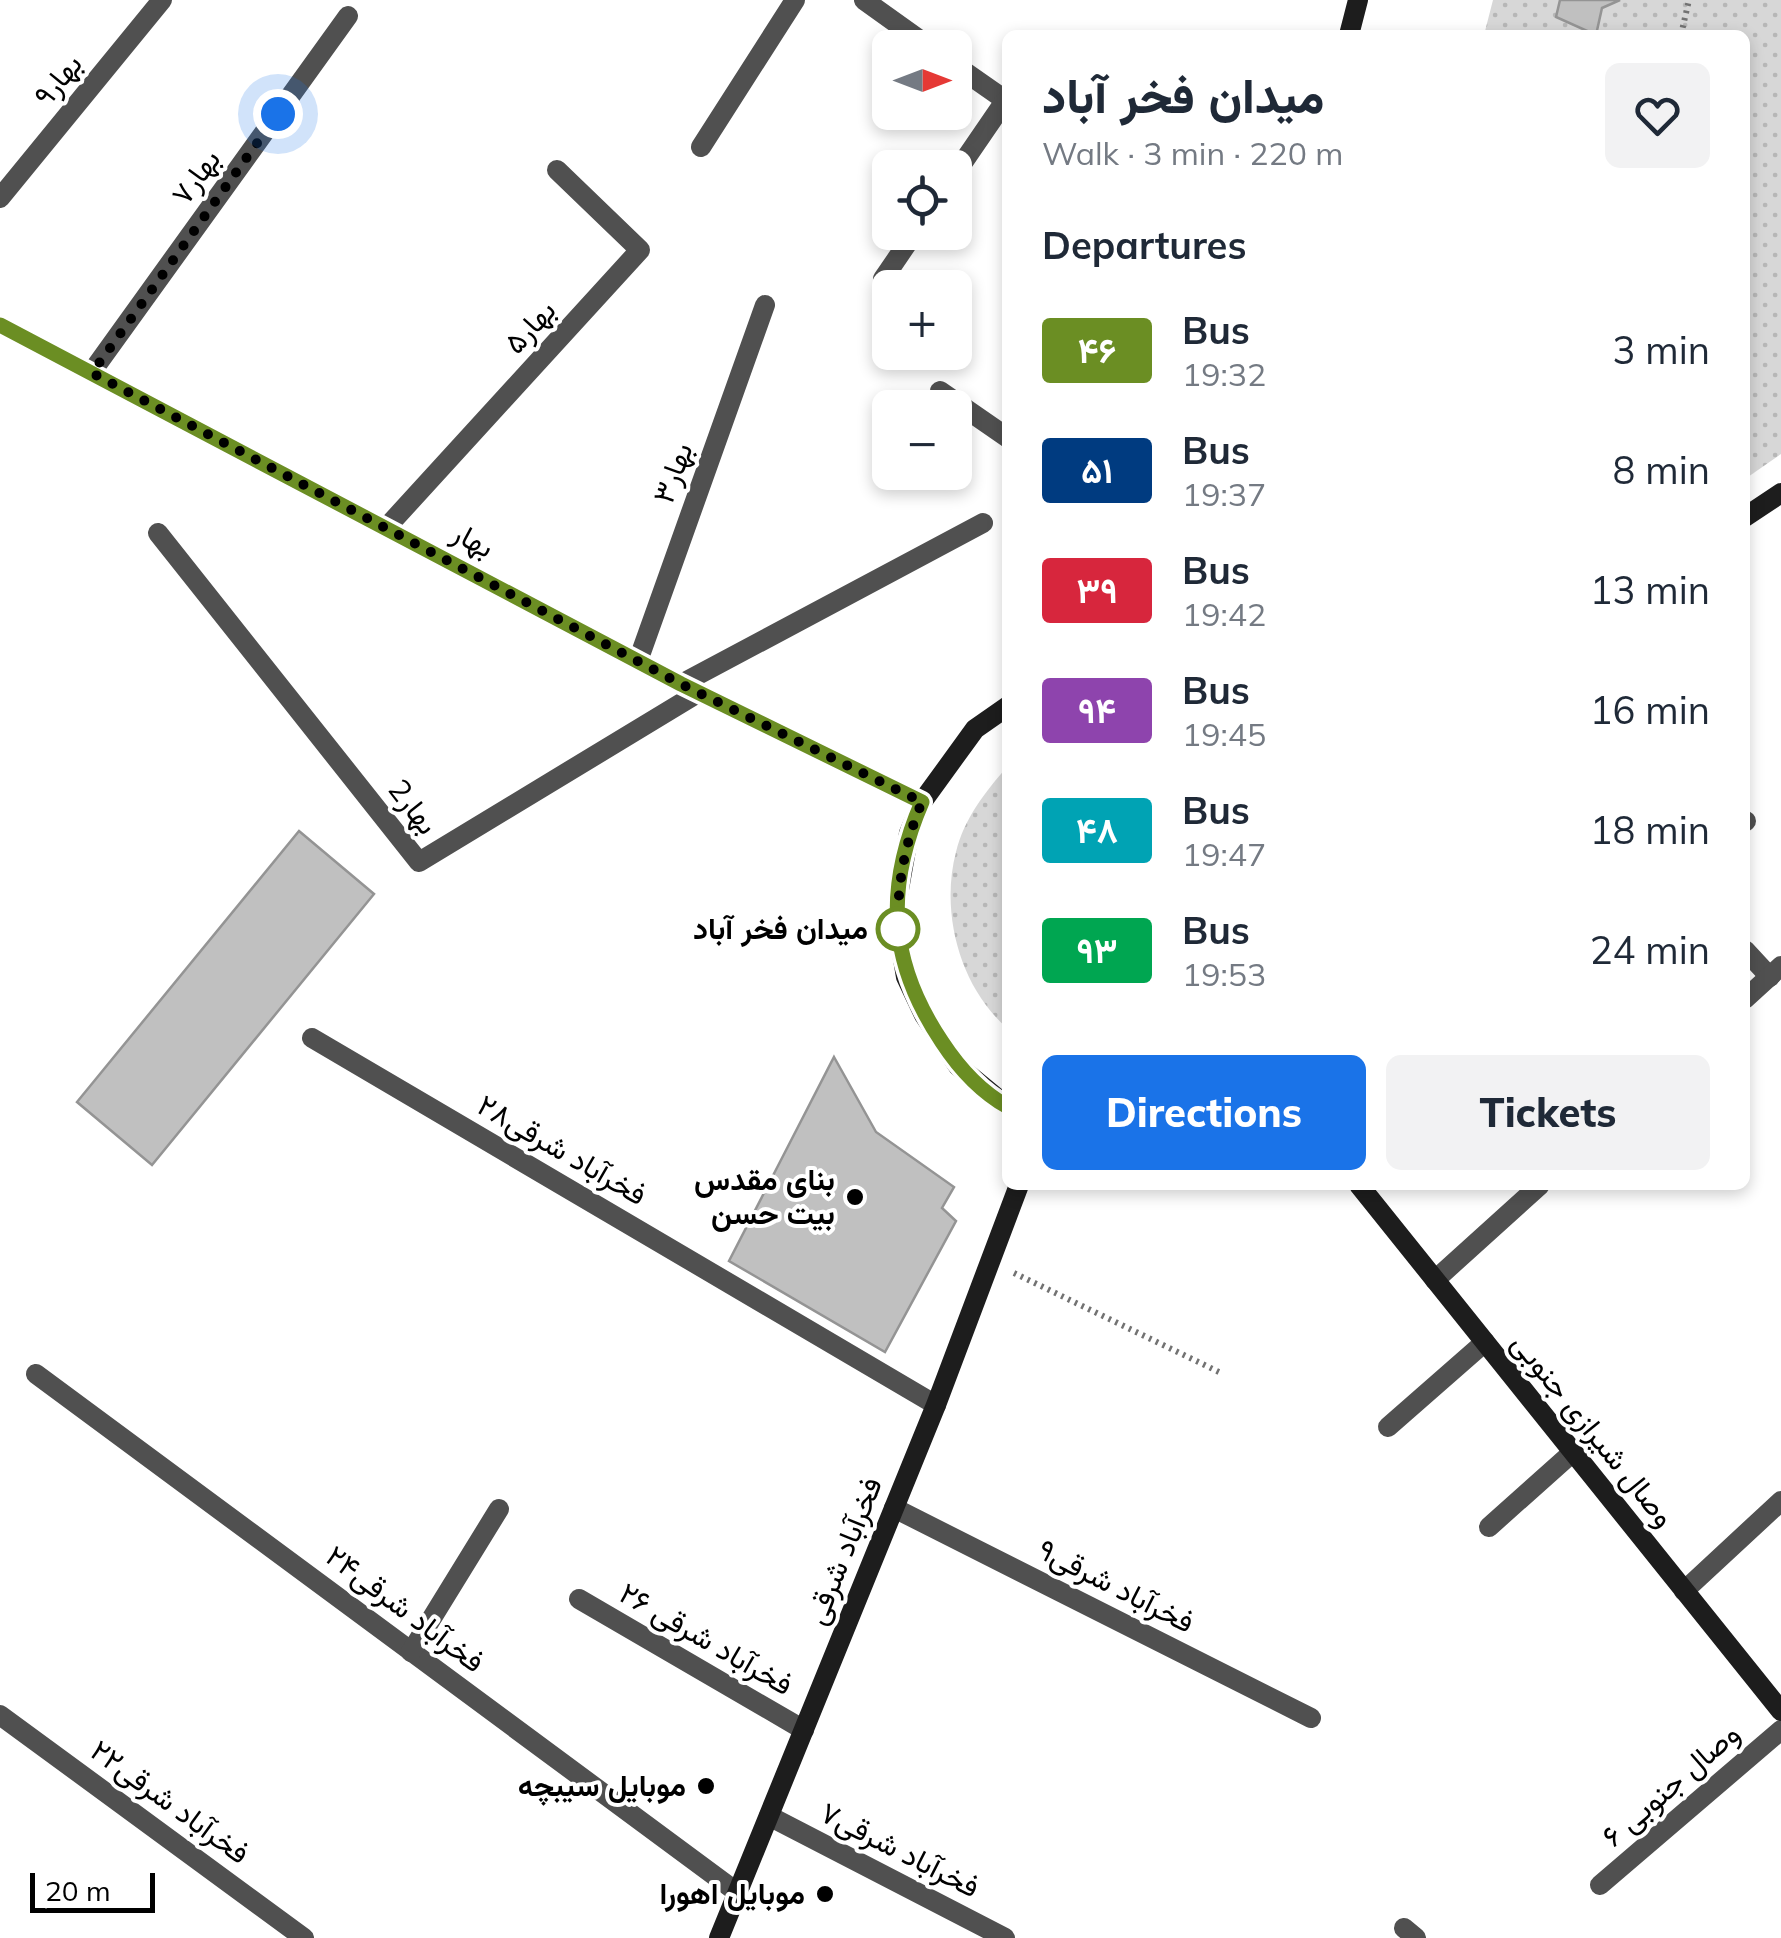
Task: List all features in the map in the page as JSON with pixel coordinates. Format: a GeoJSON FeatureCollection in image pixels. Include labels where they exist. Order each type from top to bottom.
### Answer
{"type":"FeatureCollection","features":[{"type":"Feature","properties":{"kind":"main road"},"geometry":{"type":"LineString","coordinates":[[1351,30],[1358,0]]}},
{"type":"Feature","properties":{"kind":"main road","name":"بهار"},"geometry":{"type":"LineString","coordinates":[[0,324],[689,688],[922,802]]}},
{"type":"Feature","properties":{"kind":"main road"},"geometry":{"type":"LineString","coordinates":[[1750,515],[1781,493]]}},
{"type":"Feature","properties":{"kind":"main road"},"geometry":{"type":"LineString","coordinates":[[1002,710],[975,729],[922,802],[909,833],[898,894],[898,929],[906,976],[924,1015],[958,1066],[1002,1102]]}},
{"type":"Feature","properties":{"kind":"main road","name":"فخرآباد شرقی"},"geometry":{"type":"LineString","coordinates":[[719,1938],[936,1405],[1017,1190]]}},
{"type":"Feature","properties":{"kind":"main road","name":"وصال شیرازی جنوبی"},"geometry":{"type":"LineString","coordinates":[[1364,1190],[1781,1712]]}},
{"type":"Feature","properties":{"kind":"street","name":"بهار۹"},"geometry":{"type":"LineString","coordinates":[[0,198],[162,0]]}},
{"type":"Feature","properties":{"kind":"street"},"geometry":{"type":"LineString","coordinates":[[701,146],[795,0]]}},
{"type":"Feature","properties":{"kind":"street"},"geometry":{"type":"LineString","coordinates":[[864,0],[905,30]]}},
{"type":"Feature","properties":{"kind":"street","name":"بهار۷"},"geometry":{"type":"LineString","coordinates":[[92,373],[348,16]]}},
{"type":"Feature","properties":{"kind":"street"},"geometry":{"type":"LineString","coordinates":[[972,77],[1002,98]]}},
{"type":"Feature","properties":{"kind":"street"},"geometry":{"type":"LineString","coordinates":[[972,150],[1002,107]]}},
{"type":"Feature","properties":{"kind":"street","name":"بهار۵"},"geometry":{"type":"LineString","coordinates":[[386,528],[640,250],[557,170]]}},
{"type":"Feature","properties":{"kind":"street","name":"بهار۳"},"geometry":{"type":"LineString","coordinates":[[638,661],[765,305]]}},
{"type":"Feature","properties":{"kind":"street"},"geometry":{"type":"LineString","coordinates":[[972,414],[1002,434]]}},
{"type":"Feature","properties":{"kind":"street"},"geometry":{"type":"LineString","coordinates":[[689,688],[983,523]]}},
{"type":"Feature","properties":{"kind":"street","name":"2بهار"},"geometry":{"type":"LineString","coordinates":[[158,533],[419,862],[689,688]]}},
{"type":"Feature","properties":{"kind":"street"},"geometry":{"type":"LineString","coordinates":[[1750,954],[1775,971],[1750,994]]}},
{"type":"Feature","properties":{"kind":"street","name":"فخرآباد شرقی۲۸"},"geometry":{"type":"LineString","coordinates":[[312,1038],[936,1405]]}},
{"type":"Feature","properties":{"kind":"street"},"geometry":{"type":"LineString","coordinates":[[1436,1280],[1535,1190]]}},
{"type":"Feature","properties":{"kind":"street"},"geometry":{"type":"LineString","coordinates":[[1388,1427],[1484,1342]]}},
{"type":"Feature","properties":{"kind":"street","name":"فخرآباد شرقی۲۴"},"geometry":{"type":"LineString","coordinates":[[36,1374],[738,1893]]}},
{"type":"Feature","properties":{"kind":"street"},"geometry":{"type":"LineString","coordinates":[[1489,1527],[1573,1452]]}},
{"type":"Feature","properties":{"kind":"street"},"geometry":{"type":"LineString","coordinates":[[1684,1591],[1781,1501]]}},
{"type":"Feature","properties":{"kind":"street","name":"فخرآباد شرقی۹"},"geometry":{"type":"LineString","coordinates":[[894,1508],[1310,1718]]}},
{"type":"Feature","properties":{"kind":"street"},"geometry":{"type":"LineString","coordinates":[[411,1652],[499,1509]]}},
{"type":"Feature","properties":{"kind":"street","name":"۲۶ فخرآباد شرقی"},"geometry":{"type":"LineString","coordinates":[[579,1599],[804,1730]]}},
{"type":"Feature","properties":{"kind":"street","name":"فخرآباد شرقی۲۲"},"geometry":{"type":"LineString","coordinates":[[0,1715],[304,1938]]}},
{"type":"Feature","properties":{"kind":"street","name":"وصال جنوبی ۶"},"geometry":{"type":"LineString","coordinates":[[1600,1885],[1781,1730]]}},
{"type":"Feature","properties":{"kind":"street","name":"فخرآباد شرقی۷"},"geometry":{"type":"LineString","coordinates":[[769,1816],[1005,1938]]}},
{"type":"Feature","properties":{"kind":"path"},"geometry":{"type":"LineString","coordinates":[[1682,30],[1689,0]]}},
{"type":"Feature","properties":{"kind":"path"},"geometry":{"type":"LineString","coordinates":[[990,1262],[1219,1372]]}},
{"type":"Feature","properties":{"kind":"shaded area"},"geometry":{"type":"Polygon","coordinates":[[[1493,0],[1781,0],[1781,454],[1750,476],[1750,30],[1485,30],[1493,0]]]}},
{"type":"Feature","properties":{"kind":"shaded area"},"geometry":{"type":"Polygon","coordinates":[[[1002,773],[1002,1023],[977,992],[966,970],[953,924],[952,875],[956,852],[964,828],[1002,773]]]}},
{"type":"Feature","properties":{"kind":"building"},"geometry":{"type":"Polygon","coordinates":[[[1560,0],[1620,0],[1602,8],[1597,30],[1585,30],[1556,17],[1560,0]]]}},
{"type":"Feature","properties":{"kind":"building"},"geometry":{"type":"Polygon","coordinates":[[[299,831],[374,894],[152,1165],[77,1102],[299,831]]]}},
{"type":"Feature","properties":{"kind":"building","name":"بنای مقدس بیت حسن"},"geometry":{"type":"Polygon","coordinates":[[[834,1057],[876,1132],[954,1187],[942,1208],[956,1221],[885,1352],[729,1261],[834,1057]]]}},
{"type":"Feature","properties":{"kind":"bus line","name":"۴۶"},"geometry":{"type":"LineString","coordinates":[[0,325],[681,684],[922,802],[909,833],[898,894],[898,929],[906,976],[924,1015],[958,1066],[1002,1104]]}},
{"type":"Feature","properties":{"kind":"place","name":"میدان فخر آباد"},"geometry":{"type":"Point","coordinates":[898,929]}},
{"type":"Feature","properties":{"kind":"place","name":"بنای مقدس بیت حسن"},"geometry":{"type":"Point","coordinates":[855,1197]}},
{"type":"Feature","properties":{"kind":"place","name":"موبایل سیبچه"},"geometry":{"type":"Point","coordinates":[706,1786]}},
{"type":"Feature","properties":{"kind":"place","name":"موبایل اهورا"},"geometry":{"type":"Point","coordinates":[825,1894]}},
{"type":"Feature","properties":{"kind":"route"},"geometry":{"type":"LineString","coordinates":[[278,114],[92,373],[681,684],[922,802],[909,833],[898,894],[898,929]]}}]}
